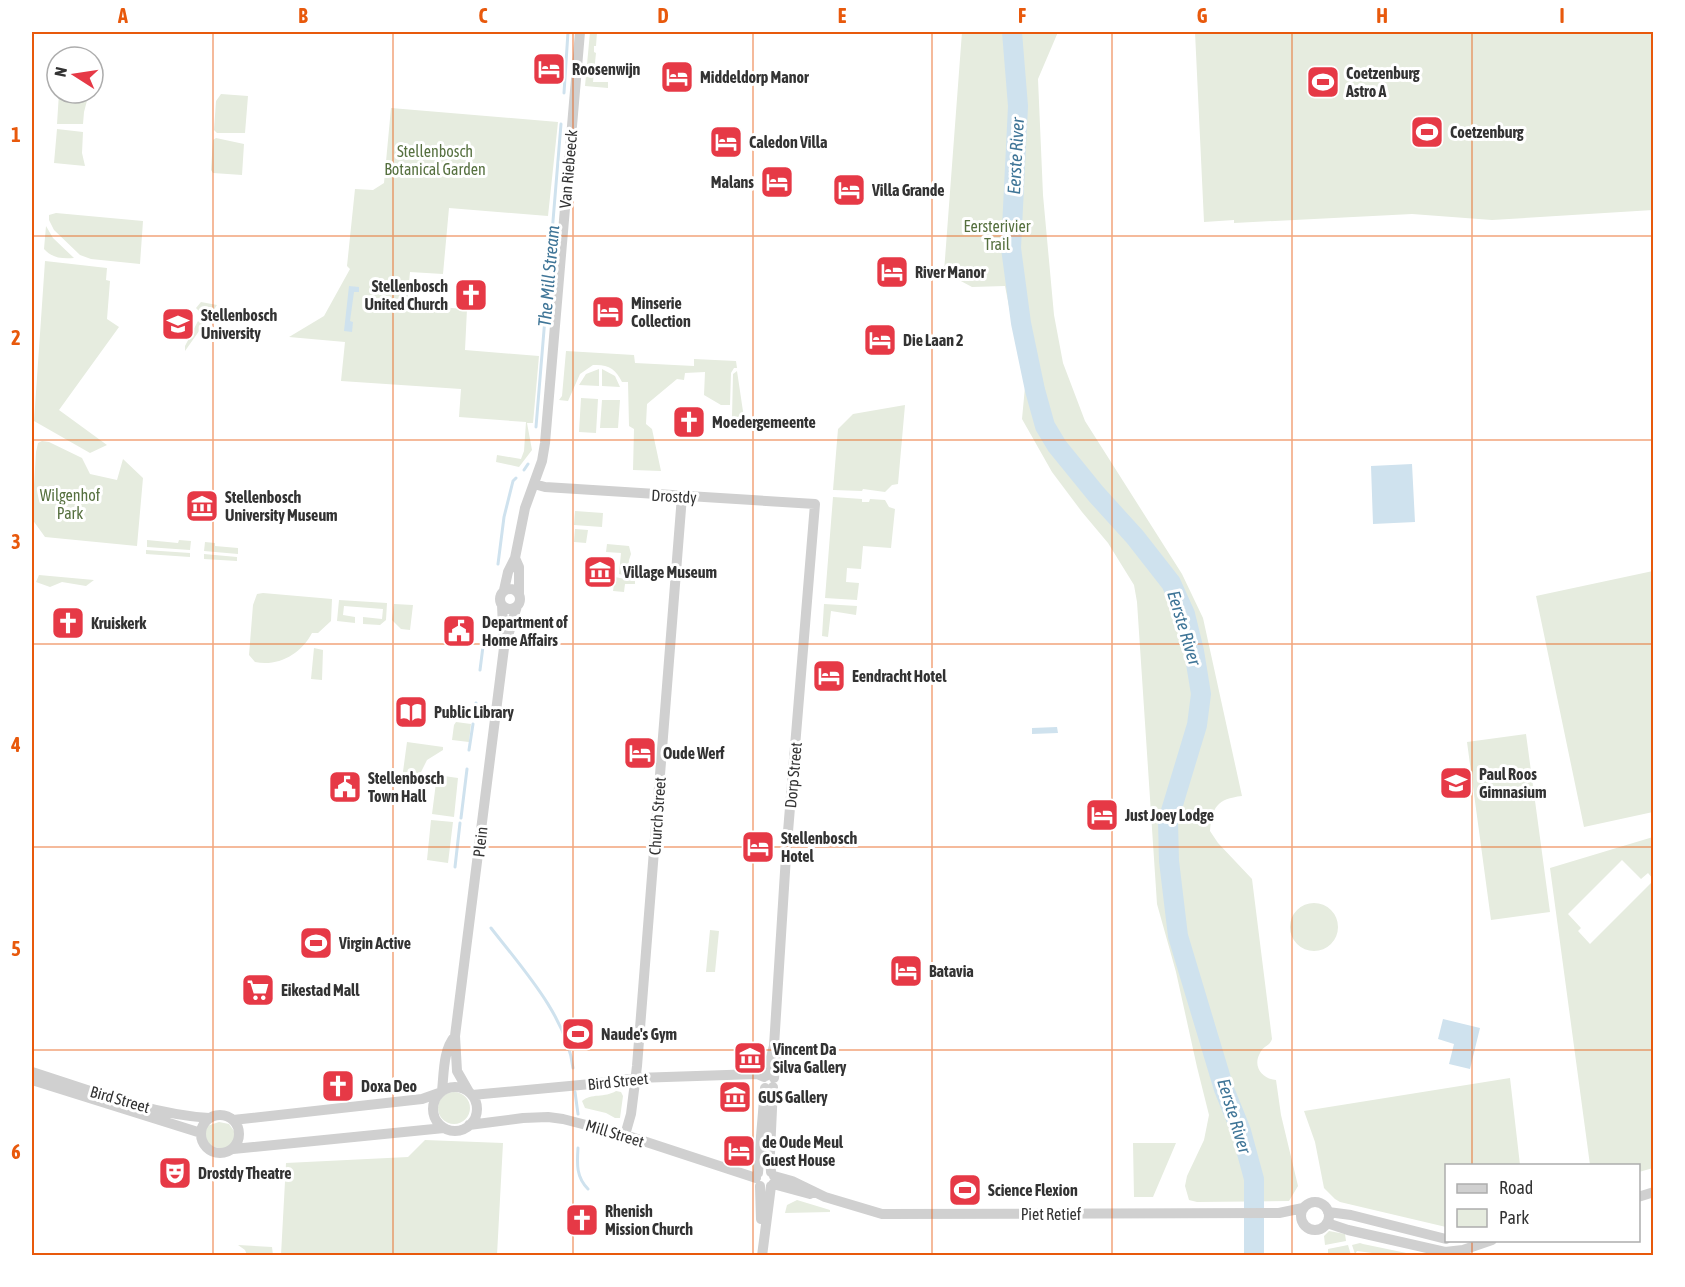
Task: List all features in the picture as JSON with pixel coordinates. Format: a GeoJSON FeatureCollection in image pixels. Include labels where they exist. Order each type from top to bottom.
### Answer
{"type":"FeatureCollection","features":[{"type":"Feature","properties":{"kind":"street","name":"Van Riebeeck"},"geometry":{"type":"LineString","coordinates":[[534,484],[545,443],[580,32]]}},
{"type":"Feature","properties":{"kind":"street","name":"Drostdy"},"geometry":{"type":"LineString","coordinates":[[534,484],[544,487],[815,504]]}},
{"type":"Feature","properties":{"kind":"street"},"geometry":{"type":"LineString","coordinates":[[515,558],[519,567],[520,599],[517,606],[511,609],[502,605],[500,597],[515,558],[525,508],[534,484]]}},
{"type":"Feature","properties":{"kind":"street","name":"Church Street"},"geometry":{"type":"LineString","coordinates":[[625,1135],[631,1114],[636,1078],[682,496]]}},
{"type":"Feature","properties":{"kind":"street","name":"Dorp Street"},"geometry":{"type":"LineString","coordinates":[[762,1256],[768,1081],[774,1046],[786,856],[815,504]]}},
{"type":"Feature","properties":{"kind":"street"},"geometry":{"type":"LineString","coordinates":[[504,590],[512,589],[519,594]]}},
{"type":"Feature","properties":{"kind":"street","name":"Plein"},"geometry":{"type":"LineString","coordinates":[[471,1093],[457,1071],[455,1036],[504,648],[502,605]]}},
{"type":"Feature","properties":{"kind":"street","name":"Plein"},"geometry":{"type":"LineString","coordinates":[[504,648],[517,606]]}},
{"type":"Feature","properties":{"kind":"street","name":"Plein"},"geometry":{"type":"LineString","coordinates":[[440,1092],[447,1051],[450,1041],[455,1036]]}},
{"type":"Feature","properties":{"kind":"street","name":"Bird Street"},"geometry":{"type":"LineString","coordinates":[[32,1072],[160,1111],[209,1118]]}},
{"type":"Feature","properties":{"kind":"street","name":"Bird Street"},"geometry":{"type":"LineString","coordinates":[[471,1093],[591,1084],[636,1078],[757,1074],[768,1081]]}},
{"type":"Feature","properties":{"kind":"street","name":"Bird Street"},"geometry":{"type":"LineString","coordinates":[[32,1080],[201,1133]]}},
{"type":"Feature","properties":{"kind":"street"},"geometry":{"type":"LineString","coordinates":[[456,1086],[471,1093],[477,1107],[476,1114],[469,1125],[457,1131],[444,1128],[233,1149],[225,1153],[212,1152],[204,1144],[201,1133],[205,1122],[219,1115],[233,1120],[422,1100],[440,1092],[456,1086]]}},
{"type":"Feature","properties":{"kind":"street"},"geometry":{"type":"LineString","coordinates":[[440,1092],[433,1105],[433,1112],[439,1124],[444,1128]]}},
{"type":"Feature","properties":{"kind":"street","name":"Mill Street"},"geometry":{"type":"LineString","coordinates":[[469,1125],[548,1117],[581,1122],[766,1179]]}},
{"type":"Feature","properties":{"kind":"street"},"geometry":{"type":"LineString","coordinates":[[233,1120],[237,1125],[239,1136],[233,1149]]}},
{"type":"Feature","properties":{"kind":"street","name":"Piet Retief"},"geometry":{"type":"LineString","coordinates":[[766,1179],[792,1181],[825,1197],[882,1214],[1279,1213],[1304,1208]]}},
{"type":"Feature","properties":{"kind":"street"},"geometry":{"type":"LineString","coordinates":[[1317,1202],[1324,1205],[1328,1212],[1327,1223],[1319,1230],[1308,1228],[1302,1221],[1301,1212],[1304,1208],[1309,1203],[1317,1202]]}},
{"type":"Feature","properties":{"kind":"street"},"geometry":{"type":"LineString","coordinates":[[1328,1212],[1351,1215],[1445,1239]]}},
{"type":"Feature","properties":{"kind":"street","name":"Piet Retief"},"geometry":{"type":"LineString","coordinates":[[1279,1213],[1302,1221]]}},
{"type":"Feature","properties":{"kind":"street"},"geometry":{"type":"LineString","coordinates":[[1327,1223],[1445,1252],[1463,1250],[1486,1242]]}},
{"type":"Feature","properties":{"kind":"green space"},"geometry":{"type":"Polygon","coordinates":[[[590,32],[597,32],[596,46],[594,46],[596,53],[593,82],[608,82],[608,88],[585,86],[590,32]]]}},
{"type":"Feature","properties":{"kind":"green space","name":"Eersterivier Trail"},"geometry":{"type":"Polygon","coordinates":[[[962,32],[1058,32],[1038,79],[1043,195],[1054,315],[1063,363],[1085,421],[1182,574],[1203,618],[1242,796],[1227,799],[1217,806],[1212,816],[1210,831],[1218,843],[1252,879],[1272,1039],[1261,1051],[1257,1063],[1263,1075],[1276,1080],[1281,1115],[1298,1186],[1289,1201],[1197,1202],[1189,1200],[1185,1186],[1187,1176],[1204,1140],[1209,1115],[1176,972],[1157,904],[1134,585],[1108,543],[1052,472],[1022,419],[1025,387],[1005,286],[972,287],[944,272],[962,32]]]}},
{"type":"Feature","properties":{"kind":"green space","name":"Coetzenburg"},"geometry":{"type":"Polygon","coordinates":[[[1195,32],[1653,32],[1653,210],[1492,220],[1412,214],[1234,223],[1234,220],[1204,222],[1195,32]]]}},
{"type":"Feature","properties":{"kind":"green space"},"geometry":{"type":"Polygon","coordinates":[[[221,94],[248,96],[245,133],[217,133],[214,130],[216,101],[221,94]]]}},
{"type":"Feature","properties":{"kind":"green space"},"geometry":{"type":"Polygon","coordinates":[[[58,105],[86,105],[83,124],[57,124],[58,105]]]}},
{"type":"Feature","properties":{"kind":"green space","name":"Stellenbosch Botanical Garden"},"geometry":{"type":"Polygon","coordinates":[[[391,108],[558,122],[548,216],[449,208],[443,274],[410,272],[407,305],[467,309],[465,350],[539,356],[533,423],[527,423],[532,450],[519,467],[496,462],[497,455],[521,459],[524,451],[526,422],[459,417],[461,389],[341,381],[345,342],[289,337],[324,316],[350,269],[347,266],[355,189],[373,190],[384,183],[391,108]]]}},
{"type":"Feature","properties":{"kind":"green space"},"geometry":{"type":"Polygon","coordinates":[[[57,129],[83,132],[82,153],[85,166],[54,163],[57,129]]]}},
{"type":"Feature","properties":{"kind":"green space"},"geometry":{"type":"Polygon","coordinates":[[[216,138],[244,144],[242,175],[213,173],[211,170],[213,140],[216,138]]]}},
{"type":"Feature","properties":{"kind":"green space"},"geometry":{"type":"Polygon","coordinates":[[[56,213],[143,221],[140,264],[91,259],[80,255],[54,230],[49,215],[56,213]]]}},
{"type":"Feature","properties":{"kind":"green space"},"geometry":{"type":"Polygon","coordinates":[[[46,226],[53,238],[74,258],[58,257],[44,249],[46,226]]]}},
{"type":"Feature","properties":{"kind":"green space"},"geometry":{"type":"Polygon","coordinates":[[[45,261],[107,268],[106,280],[110,281],[107,319],[119,327],[59,410],[107,445],[90,453],[34,421],[45,261]]]}},
{"type":"Feature","properties":{"kind":"green space"},"geometry":{"type":"Polygon","coordinates":[[[201,302],[217,305],[205,323],[199,320],[202,314],[196,308],[201,302]]]}},
{"type":"Feature","properties":{"kind":"green space"},"geometry":{"type":"Polygon","coordinates":[[[198,321],[204,324],[185,351],[185,346],[198,321]]]}},
{"type":"Feature","properties":{"kind":"green space"},"geometry":{"type":"Polygon","coordinates":[[[566,351],[634,355],[635,363],[694,366],[694,359],[736,361],[737,368],[734,368],[731,373],[730,405],[721,405],[704,395],[705,372],[685,373],[684,380],[677,379],[647,404],[646,424],[652,429],[661,471],[633,470],[634,429],[629,426],[628,382],[622,382],[611,368],[593,365],[580,374],[568,401],[559,400],[562,396],[566,351]]]}},
{"type":"Feature","properties":{"kind":"green space"},"geometry":{"type":"Polygon","coordinates":[[[599,369],[599,386],[579,385],[586,374],[599,369]]]}},
{"type":"Feature","properties":{"kind":"green space"},"geometry":{"type":"Polygon","coordinates":[[[602,369],[615,376],[620,387],[602,386],[602,369]]]}},
{"type":"Feature","properties":{"kind":"green space"},"geometry":{"type":"Polygon","coordinates":[[[737,371],[744,418],[732,417],[733,374],[737,371]]]}},
{"type":"Feature","properties":{"kind":"green space"},"geometry":{"type":"Polygon","coordinates":[[[581,398],[598,399],[596,433],[579,432],[581,398]]]}},
{"type":"Feature","properties":{"kind":"green space"},"geometry":{"type":"Polygon","coordinates":[[[602,400],[620,400],[618,428],[600,428],[602,400]]]}},
{"type":"Feature","properties":{"kind":"green space"},"geometry":{"type":"Polygon","coordinates":[[[905,405],[898,484],[892,485],[885,492],[863,489],[862,491],[833,490],[838,429],[853,414],[905,405]]]}},
{"type":"Feature","properties":{"kind":"green space","name":"Wilgenhof Park"},"geometry":{"type":"Polygon","coordinates":[[[49,442],[82,458],[90,474],[117,480],[123,459],[143,478],[137,546],[45,537],[32,519],[36,452],[38,443],[49,442]]]}},
{"type":"Feature","properties":{"kind":"green space"},"geometry":{"type":"Polygon","coordinates":[[[833,497],[862,499],[862,502],[869,502],[870,499],[885,500],[889,507],[895,509],[891,548],[863,546],[861,569],[847,568],[846,582],[859,583],[857,600],[825,598],[833,497]]]}},
{"type":"Feature","properties":{"kind":"green space"},"geometry":{"type":"Polygon","coordinates":[[[575,511],[603,513],[602,527],[574,525],[575,511]]]}},
{"type":"Feature","properties":{"kind":"green space"},"geometry":{"type":"Polygon","coordinates":[[[575,529],[588,530],[586,543],[574,542],[575,529]]]}},
{"type":"Feature","properties":{"kind":"green space"},"geometry":{"type":"Polygon","coordinates":[[[147,540],[178,543],[179,540],[191,541],[190,550],[147,547],[147,540]]]}},
{"type":"Feature","properties":{"kind":"green space"},"geometry":{"type":"Polygon","coordinates":[[[205,542],[215,543],[215,546],[238,548],[238,554],[204,551],[205,542]]]}},
{"type":"Feature","properties":{"kind":"green space"},"geometry":{"type":"Polygon","coordinates":[[[607,544],[629,546],[631,554],[627,576],[619,574],[621,553],[606,552],[607,544]]]}},
{"type":"Feature","properties":{"kind":"green space"},"geometry":{"type":"Polygon","coordinates":[[[146,550],[190,553],[190,557],[146,554],[146,550]]]}},
{"type":"Feature","properties":{"kind":"green space"},"geometry":{"type":"Polygon","coordinates":[[[204,554],[237,557],[237,561],[204,559],[204,554]]]}},
{"type":"Feature","properties":{"kind":"green space"},"geometry":{"type":"Polygon","coordinates":[[[1653,571],[1653,812],[1584,827],[1536,596],[1653,571]]]}},
{"type":"Feature","properties":{"kind":"green space"},"geometry":{"type":"Polygon","coordinates":[[[39,575],[94,580],[86,586],[62,582],[50,587],[36,582],[39,575]]]}},
{"type":"Feature","properties":{"kind":"green space"},"geometry":{"type":"Polygon","coordinates":[[[615,577],[635,581],[635,584],[625,584],[624,592],[613,591],[615,577]]]}},
{"type":"Feature","properties":{"kind":"green space"},"geometry":{"type":"Polygon","coordinates":[[[257,594],[332,599],[331,621],[318,633],[312,633],[302,647],[288,657],[272,663],[255,662],[249,655],[253,605],[257,594]]]}},
{"type":"Feature","properties":{"kind":"green space"},"geometry":{"type":"Polygon","coordinates":[[[339,600],[387,603],[386,620],[380,625],[363,624],[363,617],[382,619],[383,609],[344,606],[343,615],[355,617],[355,623],[337,621],[339,600]]]}},
{"type":"Feature","properties":{"kind":"green space"},"geometry":{"type":"Polygon","coordinates":[[[394,604],[413,605],[410,630],[401,629],[392,620],[394,604]]]}},
{"type":"Feature","properties":{"kind":"green space"},"geometry":{"type":"Polygon","coordinates":[[[824,604],[857,606],[856,615],[831,611],[828,637],[822,636],[824,604]]]}},
{"type":"Feature","properties":{"kind":"green space"},"geometry":{"type":"Polygon","coordinates":[[[314,648],[323,650],[322,680],[311,679],[314,648]]]}},
{"type":"Feature","properties":{"kind":"green space"},"geometry":{"type":"Polygon","coordinates":[[[456,722],[471,724],[469,742],[452,740],[456,722]]]}},
{"type":"Feature","properties":{"kind":"green space"},"geometry":{"type":"Polygon","coordinates":[[[1526,734],[1550,912],[1491,920],[1467,742],[1526,734]]]}},
{"type":"Feature","properties":{"kind":"green space"},"geometry":{"type":"Polygon","coordinates":[[[407,742],[443,747],[443,750],[427,760],[417,780],[402,779],[407,742]]]}},
{"type":"Feature","properties":{"kind":"green space"},"geometry":{"type":"Polygon","coordinates":[[[437,775],[458,778],[454,817],[432,814],[437,775]]]}},
{"type":"Feature","properties":{"kind":"green space"},"geometry":{"type":"Polygon","coordinates":[[[431,820],[453,822],[448,863],[427,860],[431,820]]]}},
{"type":"Feature","properties":{"kind":"green space"},"geometry":{"type":"Polygon","coordinates":[[[1653,837],[1653,879],[1648,873],[1641,879],[1622,860],[1568,914],[1581,928],[1578,931],[1590,944],[1653,881],[1653,1168],[1640,1172],[1640,1164],[1590,1164],[1550,868],[1653,837]]]}},
{"type":"Feature","properties":{"kind":"green space"},"geometry":{"type":"Polygon","coordinates":[[[1314,903],[1331,910],[1338,927],[1331,944],[1314,951],[1297,944],[1290,927],[1297,910],[1314,903]]]}},
{"type":"Feature","properties":{"kind":"green space"},"geometry":{"type":"Polygon","coordinates":[[[710,930],[719,931],[715,972],[706,972],[710,930]]]}},
{"type":"Feature","properties":{"kind":"green space"},"geometry":{"type":"Polygon","coordinates":[[[1510,1078],[1520,1164],[1445,1164],[1445,1227],[1340,1202],[1324,1188],[1315,1142],[1304,1111],[1510,1078]]]}},
{"type":"Feature","properties":{"kind":"green space"},"geometry":{"type":"Polygon","coordinates":[[[454,1092],[465,1097],[470,1108],[465,1119],[454,1124],[443,1119],[438,1108],[443,1097],[454,1092]]]}},
{"type":"Feature","properties":{"kind":"green space"},"geometry":{"type":"Polygon","coordinates":[[[621,1092],[623,1096],[620,1118],[585,1108],[582,1101],[590,1097],[621,1092]]]}},
{"type":"Feature","properties":{"kind":"green space"},"geometry":{"type":"Polygon","coordinates":[[[219,1122],[229,1124],[234,1131],[234,1141],[228,1148],[218,1148],[206,1141],[207,1126],[219,1122]]]}},
{"type":"Feature","properties":{"kind":"green space"},"geometry":{"type":"Polygon","coordinates":[[[425,1140],[503,1143],[497,1255],[281,1255],[286,1163],[408,1157],[425,1140]]]}},
{"type":"Feature","properties":{"kind":"green space"},"geometry":{"type":"Polygon","coordinates":[[[1133,1143],[1176,1143],[1153,1197],[1134,1197],[1133,1143]]]}},
{"type":"Feature","properties":{"kind":"green space"},"geometry":{"type":"Polygon","coordinates":[[[797,1200],[830,1210],[830,1212],[785,1213],[787,1205],[797,1200]]]}},
{"type":"Feature","properties":{"kind":"green space"},"geometry":{"type":"Polygon","coordinates":[[[1329,1231],[1345,1234],[1346,1241],[1325,1245],[1324,1236],[1329,1231]]]}},
{"type":"Feature","properties":{"kind":"green space"},"geometry":{"type":"Polygon","coordinates":[[[1360,1243],[1416,1255],[1387,1255],[1357,1251],[1355,1254],[1352,1245],[1360,1243]]]}},
{"type":"Feature","properties":{"kind":"green space"},"geometry":{"type":"Polygon","coordinates":[[[238,1245],[272,1247],[273,1255],[247,1255],[245,1250],[238,1245]]]}},
{"type":"Feature","properties":{"kind":"green space"},"geometry":{"type":"Polygon","coordinates":[[[1348,1245],[1351,1255],[1328,1255],[1328,1249],[1348,1245]]]}},
{"type":"Feature","properties":{"kind":"water"},"geometry":{"type":"Polygon","coordinates":[[[349,286],[359,287],[359,292],[354,292],[350,321],[353,322],[352,332],[344,331],[349,286]]]}},
{"type":"Feature","properties":{"kind":"water"},"geometry":{"type":"Polygon","coordinates":[[[1412,464],[1415,522],[1373,524],[1371,466],[1412,464]]]}},
{"type":"Feature","properties":{"kind":"water"},"geometry":{"type":"Polygon","coordinates":[[[1057,727],[1058,733],[1032,734],[1032,728],[1057,727]]]}},
{"type":"Feature","properties":{"kind":"water"},"geometry":{"type":"Polygon","coordinates":[[[1443,1019],[1480,1028],[1470,1069],[1449,1064],[1454,1044],[1438,1039],[1443,1019]]]}},
{"type":"Feature","properties":{"kind":"waterway","name":"The Mill Stream"},"geometry":{"type":"LineString","coordinates":[[564,93],[568,32]]}},
{"type":"Feature","properties":{"kind":"waterway","name":"Eerste River"},"geometry":{"type":"LineString","coordinates":[[1012,32],[1018,106],[1011,248],[1021,323],[1045,426],[1057,446],[1171,583],[1185,614],[1194,651],[1201,694],[1197,725],[1168,821],[1169,861],[1178,936],[1224,1089],[1241,1131],[1254,1179],[1254,1256]]}},
{"type":"Feature","properties":{"kind":"waterway","name":"The Mill Stream"},"geometry":{"type":"LineString","coordinates":[[536,427],[561,124]]}},
{"type":"Feature","properties":{"kind":"waterway","name":"The Mill Stream"},"geometry":{"type":"LineString","coordinates":[[524,470],[528,464]]}},
{"type":"Feature","properties":{"kind":"waterway","name":"The Mill Stream"},"geometry":{"type":"LineString","coordinates":[[498,564],[504,517],[513,481],[516,478]]}},
{"type":"Feature","properties":{"kind":"waterway","name":"The Mill Stream"},"geometry":{"type":"LineString","coordinates":[[480,670],[487,615]]}},
{"type":"Feature","properties":{"kind":"waterway","name":"The Mill Stream"},"geometry":{"type":"LineString","coordinates":[[474,717],[476,703]]}},
{"type":"Feature","properties":{"kind":"waterway","name":"The Mill Stream"},"geometry":{"type":"LineString","coordinates":[[469,750],[473,724]]}},
{"type":"Feature","properties":{"kind":"waterway","name":"The Mill Stream"},"geometry":{"type":"LineString","coordinates":[[461,818],[467,769]]}},
{"type":"Feature","properties":{"kind":"waterway","name":"The Mill Stream"},"geometry":{"type":"LineString","coordinates":[[455,867],[460,823]]}},
{"type":"Feature","properties":{"kind":"waterway","name":"The Mill Stream"},"geometry":{"type":"LineString","coordinates":[[491,928],[529,976],[553,1012],[569,1049],[573,1068]]}},
{"type":"Feature","properties":{"kind":"waterway","name":"The Mill Stream"},"geometry":{"type":"LineString","coordinates":[[575,1092],[578,1114]]}},
{"type":"Feature","properties":{"kind":"waterway","name":"The Mill Stream"},"geometry":{"type":"LineString","coordinates":[[578,1148],[579,1175],[588,1189]]}},
{"type":"Feature","properties":{"kind":"place","name":"Roosenwijn"},"geometry":{"type":"Point","coordinates":[549,69]}},
{"type":"Feature","properties":{"kind":"place","name":"Middeldorp Manor"},"geometry":{"type":"Point","coordinates":[677,77]}},
{"type":"Feature","properties":{"kind":"place","name":"Coetzenburg Astro A"},"geometry":{"type":"Point","coordinates":[1323,82]}},
{"type":"Feature","properties":{"kind":"place","name":"Coetzenburg"},"geometry":{"type":"Point","coordinates":[1427,132]}},
{"type":"Feature","properties":{"kind":"place","name":"Caledon Villa"},"geometry":{"type":"Point","coordinates":[726,142]}},
{"type":"Feature","properties":{"kind":"place","name":"Malans"},"geometry":{"type":"Point","coordinates":[777,182]}},
{"type":"Feature","properties":{"kind":"place","name":"Villa Grande"},"geometry":{"type":"Point","coordinates":[849,190]}},
{"type":"Feature","properties":{"kind":"place","name":"River Manor"},"geometry":{"type":"Point","coordinates":[892,272]}},
{"type":"Feature","properties":{"kind":"place","name":"Stellenbosch United Church"},"geometry":{"type":"Point","coordinates":[471,295]}},
{"type":"Feature","properties":{"kind":"place","name":"Minserie Collection"},"geometry":{"type":"Point","coordinates":[608,312]}},
{"type":"Feature","properties":{"kind":"place","name":"Stellenbosch University"},"geometry":{"type":"Point","coordinates":[178,324]}},
{"type":"Feature","properties":{"kind":"place","name":"Die Laan 2"},"geometry":{"type":"Point","coordinates":[880,340]}},
{"type":"Feature","properties":{"kind":"place","name":"Moedergemeente"},"geometry":{"type":"Point","coordinates":[689,422]}},
{"type":"Feature","properties":{"kind":"place","name":"Stellenbosch University Museum"},"geometry":{"type":"Point","coordinates":[202,506]}},
{"type":"Feature","properties":{"kind":"place","name":"Village Museum"},"geometry":{"type":"Point","coordinates":[600,572]}},
{"type":"Feature","properties":{"kind":"place","name":"Kruiskerk"},"geometry":{"type":"Point","coordinates":[68,623]}},
{"type":"Feature","properties":{"kind":"place","name":"Department of Home Affairs"},"geometry":{"type":"Point","coordinates":[459,631]}},
{"type":"Feature","properties":{"kind":"place","name":"Eendracht Hotel"},"geometry":{"type":"Point","coordinates":[829,676]}},
{"type":"Feature","properties":{"kind":"place","name":"Public Library"},"geometry":{"type":"Point","coordinates":[411,712]}},
{"type":"Feature","properties":{"kind":"place","name":"Oude Werf"},"geometry":{"type":"Point","coordinates":[640,753]}},
{"type":"Feature","properties":{"kind":"place","name":"Paul Roos Gimnasium"},"geometry":{"type":"Point","coordinates":[1456,783]}},
{"type":"Feature","properties":{"kind":"place","name":"Stellenbosch Town Hall"},"geometry":{"type":"Point","coordinates":[345,787]}},
{"type":"Feature","properties":{"kind":"place","name":"Just Joey Lodge"},"geometry":{"type":"Point","coordinates":[1102,815]}},
{"type":"Feature","properties":{"kind":"place","name":"Stellenbosch Hotel"},"geometry":{"type":"Point","coordinates":[758,847]}},
{"type":"Feature","properties":{"kind":"place","name":"Virgin Active"},"geometry":{"type":"Point","coordinates":[316,943]}},
{"type":"Feature","properties":{"kind":"place","name":"Batavia"},"geometry":{"type":"Point","coordinates":[906,971]}},
{"type":"Feature","properties":{"kind":"place","name":"Eikestad Mall"},"geometry":{"type":"Point","coordinates":[258,990]}},
{"type":"Feature","properties":{"kind":"place","name":"Naude's Gym"},"geometry":{"type":"Point","coordinates":[578,1034]}},
{"type":"Feature","properties":{"kind":"place","name":"Vincent Da Silva Gallery"},"geometry":{"type":"Point","coordinates":[750,1058]}},
{"type":"Feature","properties":{"kind":"place","name":"Doxa Deo"},"geometry":{"type":"Point","coordinates":[338,1086]}},
{"type":"Feature","properties":{"kind":"place","name":"GUS Gallery"},"geometry":{"type":"Point","coordinates":[735,1097]}},
{"type":"Feature","properties":{"kind":"place","name":"de Oude Meul Guest House"},"geometry":{"type":"Point","coordinates":[739,1151]}},
{"type":"Feature","properties":{"kind":"place","name":"Drostdy Theatre"},"geometry":{"type":"Point","coordinates":[175,1173]}},
{"type":"Feature","properties":{"kind":"place","name":"Science Flexion"},"geometry":{"type":"Point","coordinates":[965,1190]}},
{"type":"Feature","properties":{"kind":"place","name":"Rhenish Mission Church"},"geometry":{"type":"Point","coordinates":[582,1220]}}]}
